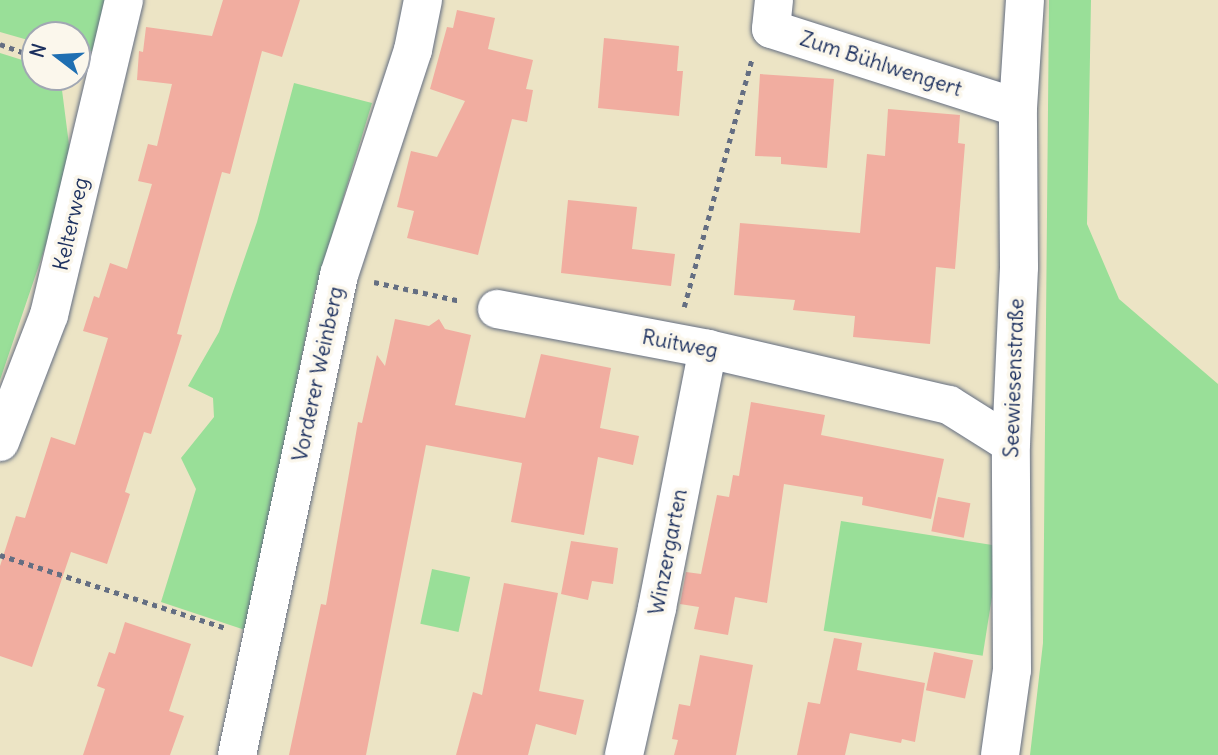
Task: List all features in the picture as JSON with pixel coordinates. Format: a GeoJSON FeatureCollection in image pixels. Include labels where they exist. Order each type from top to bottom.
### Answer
{"type":"FeatureCollection","features":[{"type":"Feature","properties":{"kind":"street","name":"Kelterweg"},"geometry":{"type":"LineString","coordinates":[[0,442],[49,315],[124,0]]}},
{"type":"Feature","properties":{"kind":"street","name":"Vorderer Weinberg"},"geometry":{"type":"LineString","coordinates":[[237,755],[339,275],[413,50],[423,0]]}},
{"type":"Feature","properties":{"kind":"street","name":"Seewiesenstraße"},"geometry":{"type":"LineString","coordinates":[[1000,755],[1012,670],[1010,444],[1024,334],[1018,108],[1024,0]]}},
{"type":"Feature","properties":{"kind":"street","name":"Zum Bühlwengert"},"geometry":{"type":"LineString","coordinates":[[772,15],[939,72],[1018,108]]}},
{"type":"Feature","properties":{"kind":"street","name":"Ruitweg"},"geometry":{"type":"LineString","coordinates":[[497,309],[708,349],[949,405],[1010,444]]}},
{"type":"Feature","properties":{"kind":"street","name":"Winzergarten"},"geometry":{"type":"LineString","coordinates":[[624,755],[657,608],[708,349]]}},
{"type":"Feature","properties":{"kind":"path"},"geometry":{"type":"LineString","coordinates":[[708,349],[682,313],[750,62],[772,15]]}},
{"type":"Feature","properties":{"kind":"path"},"geometry":{"type":"LineString","coordinates":[[0,44],[21,52]]}},
{"type":"Feature","properties":{"kind":"path"},"geometry":{"type":"LineString","coordinates":[[339,275],[497,309]]}},
{"type":"Feature","properties":{"kind":"path"},"geometry":{"type":"LineString","coordinates":[[0,555],[224,628]]}},
{"type":"Feature","properties":{"kind":"green space"},"geometry":{"type":"Polygon","coordinates":[[[0,0],[114,0],[96,50],[91,51],[91,21],[21,21],[21,38],[0,32],[0,0]]]}},
{"type":"Feature","properties":{"kind":"green space"},"geometry":{"type":"Polygon","coordinates":[[[1049,0],[1091,0],[1087,224],[1119,299],[1218,384],[1218,755],[1030,755],[1043,643],[1049,0]]]}},
{"type":"Feature","properties":{"kind":"green space"},"geometry":{"type":"Polygon","coordinates":[[[0,53],[21,60],[21,91],[62,91],[72,168],[0,380],[0,53]]]}},
{"type":"Feature","properties":{"kind":"green space"},"geometry":{"type":"Polygon","coordinates":[[[294,83],[372,103],[314,294],[248,631],[161,602],[196,489],[181,458],[214,417],[213,398],[188,386],[219,332],[257,222],[294,83]]]}},
{"type":"Feature","properties":{"kind":"green space"},"geometry":{"type":"Polygon","coordinates":[[[841,521],[1000,546],[983,656],[824,631],[841,521]]]}},
{"type":"Feature","properties":{"kind":"green space"},"geometry":{"type":"Polygon","coordinates":[[[432,569],[470,577],[459,632],[420,624],[432,569]]]}},
{"type":"Feature","properties":{"kind":"building"},"geometry":{"type":"Polygon","coordinates":[[[223,0],[300,0],[282,57],[262,51],[230,174],[222,172],[177,334],[182,335],[151,434],[144,432],[125,492],[130,494],[107,564],[71,552],[32,667],[0,656],[0,566],[16,516],[25,518],[51,437],[75,445],[108,338],[83,331],[94,296],[99,298],[110,263],[127,269],[152,184],[138,181],[148,144],[157,146],[172,84],[137,80],[139,51],[143,52],[146,27],[212,36],[223,0]]]}},
{"type":"Feature","properties":{"kind":"building"},"geometry":{"type":"Polygon","coordinates":[[[457,10],[495,18],[488,49],[533,60],[526,89],[533,90],[527,122],[512,119],[478,255],[407,238],[414,211],[397,207],[411,151],[437,157],[465,101],[430,89],[447,27],[453,28],[457,10]]]}},
{"type":"Feature","properties":{"kind":"building"},"geometry":{"type":"Polygon","coordinates":[[[604,38],[679,46],[677,71],[683,71],[679,116],[598,108],[604,38]]]}},
{"type":"Feature","properties":{"kind":"building"},"geometry":{"type":"Polygon","coordinates":[[[760,74],[834,79],[827,168],[781,164],[781,157],[755,156],[760,74]]]}},
{"type":"Feature","properties":{"kind":"building"},"geometry":{"type":"Polygon","coordinates":[[[888,109],[960,115],[958,143],[965,144],[955,269],[936,267],[930,344],[853,337],[855,316],[793,310],[795,300],[734,295],[740,223],[860,233],[867,154],[885,156],[888,109]]]}},
{"type":"Feature","properties":{"kind":"building"},"geometry":{"type":"Polygon","coordinates":[[[568,200],[637,207],[632,249],[675,254],[671,286],[561,273],[568,200]]]}},
{"type":"Feature","properties":{"kind":"building"},"geometry":{"type":"Polygon","coordinates":[[[395,319],[429,326],[439,319],[445,329],[471,335],[455,405],[525,418],[541,354],[611,368],[600,428],[639,436],[633,465],[598,457],[584,535],[511,522],[522,463],[426,445],[366,755],[289,755],[321,604],[326,605],[358,422],[362,423],[377,355],[385,366],[395,319]]]}},
{"type":"Feature","properties":{"kind":"building"},"geometry":{"type":"Polygon","coordinates":[[[751,402],[825,415],[821,435],[944,459],[931,519],[862,505],[863,497],[784,484],[767,603],[735,597],[728,635],[694,629],[699,607],[680,604],[686,572],[701,574],[717,495],[729,497],[733,475],[739,476],[751,402]]]}},
{"type":"Feature","properties":{"kind":"building"},"geometry":{"type":"Polygon","coordinates":[[[938,497],[970,503],[964,538],[931,531],[938,497]]]}},
{"type":"Feature","properties":{"kind":"building"},"geometry":{"type":"Polygon","coordinates":[[[571,541],[618,548],[613,584],[592,581],[588,600],[561,594],[571,541]]]}},
{"type":"Feature","properties":{"kind":"building"},"geometry":{"type":"Polygon","coordinates":[[[504,583],[558,593],[539,691],[584,700],[576,735],[536,724],[528,755],[456,755],[473,692],[482,695],[504,583]]]}},
{"type":"Feature","properties":{"kind":"building"},"geometry":{"type":"Polygon","coordinates":[[[125,622],[191,644],[169,711],[184,716],[170,755],[83,755],[105,689],[97,686],[109,652],[115,654],[125,622]]]}},
{"type":"Feature","properties":{"kind":"building"},"geometry":{"type":"Polygon","coordinates":[[[834,638],[862,643],[857,670],[925,683],[915,742],[902,739],[901,743],[850,733],[845,755],[797,755],[808,702],[820,704],[834,638]]]}},
{"type":"Feature","properties":{"kind":"building"},"geometry":{"type":"Polygon","coordinates":[[[934,652],[973,660],[965,698],[926,690],[934,652]]]}},
{"type":"Feature","properties":{"kind":"building"},"geometry":{"type":"Polygon","coordinates":[[[700,655],[753,665],[736,755],[674,755],[678,740],[672,739],[679,704],[690,706],[700,655]]]}}]}
